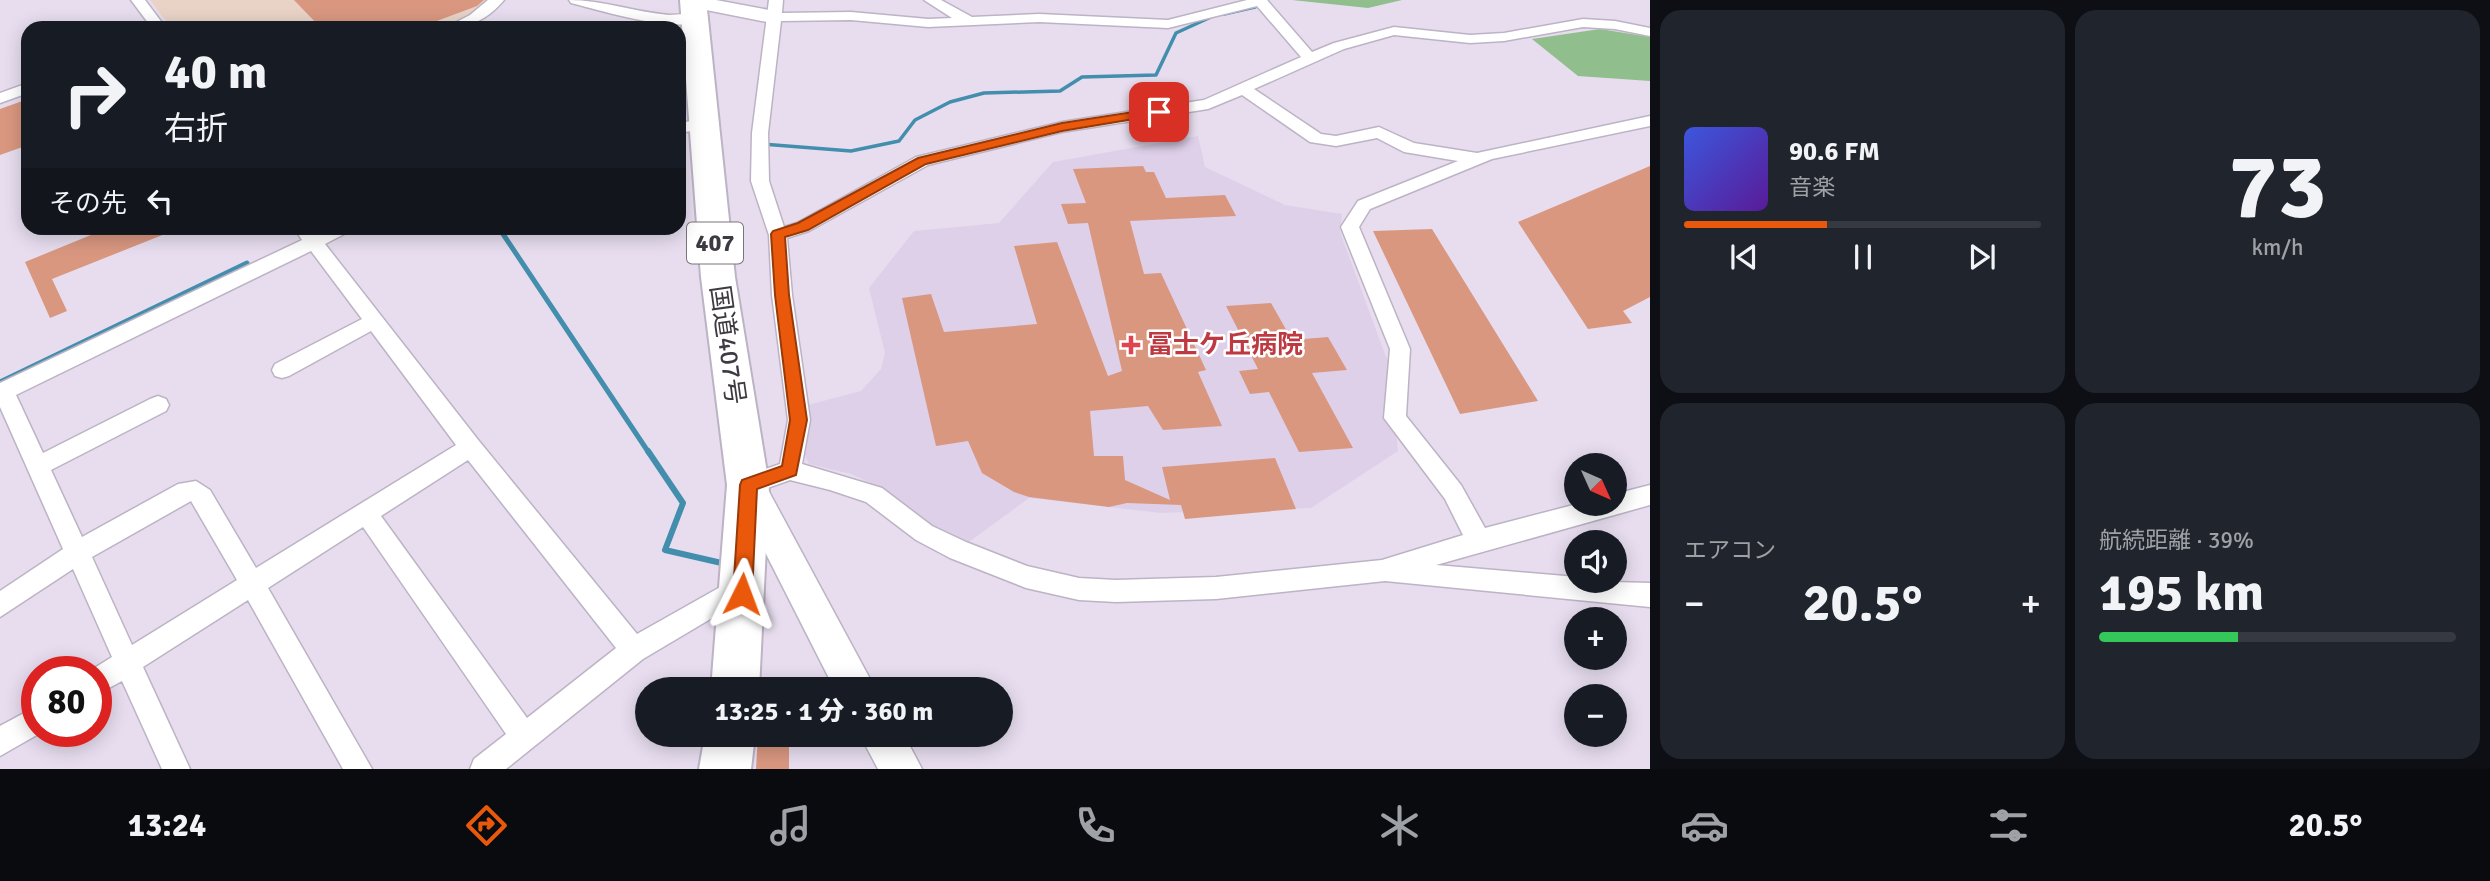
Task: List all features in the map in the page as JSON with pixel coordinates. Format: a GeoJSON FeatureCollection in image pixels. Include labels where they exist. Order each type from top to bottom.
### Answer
{"type":"FeatureCollection","features":[{"type":"Feature","properties":{"kind":"highway","name":"国道407号"},"geometry":{"type":"LineString","coordinates":[[693,7],[692,126],[718,278],[748,485],[737,677]]}},
{"type":"Feature","properties":{"kind":"highway"},"geometry":{"type":"LineString","coordinates":[[725,769],[728,747]]}},
{"type":"Feature","properties":{"kind":"main road"},"geometry":{"type":"LineString","coordinates":[[693,7],[774,8]]}},
{"type":"Feature","properties":{"kind":"main road"},"geometry":{"type":"LineString","coordinates":[[748,485],[849,677]]}},
{"type":"Feature","properties":{"kind":"main road"},"geometry":{"type":"LineString","coordinates":[[888,747],[901,769]]}},
{"type":"Feature","properties":{"kind":"street"},"geometry":{"type":"LineString","coordinates":[[138,0],[154,21]]}},
{"type":"Feature","properties":{"kind":"street"},"geometry":{"type":"LineString","coordinates":[[472,21],[496,0]]}},
{"type":"Feature","properties":{"kind":"street"},"geometry":{"type":"LineString","coordinates":[[576,0],[639,15],[680,20],[693,7]]}},
{"type":"Feature","properties":{"kind":"street"},"geometry":{"type":"LineString","coordinates":[[931,0],[968,21]]}},
{"type":"Feature","properties":{"kind":"street"},"geometry":{"type":"LineString","coordinates":[[790,470],[799,420],[782,295],[778,234],[760,181],[760,133],[774,8],[928,23],[1039,18],[1168,24],[1260,1],[1311,60]]}},
{"type":"Feature","properties":{"kind":"street"},"geometry":{"type":"LineString","coordinates":[[778,234],[803,227],[922,160],[1062,127],[1208,104],[1245,90],[1339,46],[1394,32],[1470,39],[1504,37],[1597,23],[1650,32]]}},
{"type":"Feature","properties":{"kind":"street"},"geometry":{"type":"LineString","coordinates":[[0,98],[21,90]]}},
{"type":"Feature","properties":{"kind":"street"},"geometry":{"type":"LineString","coordinates":[[1245,90],[1317,138],[1336,141],[1378,132],[1410,148],[1482,159]]}},
{"type":"Feature","properties":{"kind":"street"},"geometry":{"type":"LineString","coordinates":[[1479,541],[1453,492],[1395,418],[1400,349],[1350,226],[1364,205],[1488,155],[1650,121]]}},
{"type":"Feature","properties":{"kind":"street"},"geometry":{"type":"LineString","coordinates":[[176,769],[2,393],[109,341],[306,235]]}},
{"type":"Feature","properties":{"kind":"street"},"geometry":{"type":"LineString","coordinates":[[309,235],[471,447],[634,650]]}},
{"type":"Feature","properties":{"kind":"street"},"geometry":{"type":"LineString","coordinates":[[282,370],[374,320]]}},
{"type":"Feature","properties":{"kind":"street"},"geometry":{"type":"LineString","coordinates":[[97,323],[109,341]]}},
{"type":"Feature","properties":{"kind":"street"},"geometry":{"type":"LineString","coordinates":[[38,466],[158,405]]}},
{"type":"Feature","properties":{"kind":"street"},"geometry":{"type":"LineString","coordinates":[[112,672],[471,447]]}},
{"type":"Feature","properties":{"kind":"street"},"geometry":{"type":"LineString","coordinates":[[748,485],[790,470],[830,480],[874,495],[924,533],[958,550],[1026,577],[1079,589],[1116,591],[1216,588],[1382,571],[1650,595]]}},
{"type":"Feature","properties":{"kind":"street"},"geometry":{"type":"LineString","coordinates":[[0,605],[77,553],[186,491],[196,491],[253,584],[358,769]]}},
{"type":"Feature","properties":{"kind":"street"},"geometry":{"type":"LineString","coordinates":[[1382,571],[1479,541],[1650,495]]}},
{"type":"Feature","properties":{"kind":"street"},"geometry":{"type":"LineString","coordinates":[[366,513],[524,737]]}},
{"type":"Feature","properties":{"kind":"street"},"geometry":{"type":"LineString","coordinates":[[484,769],[634,650],[731,593],[742,594]]}},
{"type":"Feature","properties":{"kind":"street"},"geometry":{"type":"LineString","coordinates":[[0,742],[21,729]]}},
{"type":"Feature","properties":{"kind":"shaded area"},"geometry":{"type":"Polygon","coordinates":[[[150,0],[490,0],[472,17],[461,21],[166,21],[150,0]]]}},
{"type":"Feature","properties":{"kind":"shaded area"},"geometry":{"type":"Polygon","coordinates":[[[1198,136],[1205,167],[1285,205],[1342,214],[1340,232],[1389,365],[1398,451],[1311,508],[1161,513],[1029,498],[958,550],[881,488],[851,474],[809,464],[803,451],[805,438],[810,430],[808,405],[861,391],[881,369],[885,353],[869,288],[914,231],[999,223],[1053,162],[1198,136]]]}},
{"type":"Feature","properties":{"kind":"green space"},"geometry":{"type":"Polygon","coordinates":[[[1292,0],[1402,0],[1368,8],[1292,0]]]}},
{"type":"Feature","properties":{"kind":"green space"},"geometry":{"type":"Polygon","coordinates":[[[1600,29],[1650,37],[1650,81],[1578,76],[1532,39],[1600,29]]]}},
{"type":"Feature","properties":{"kind":"building"},"geometry":{"type":"Polygon","coordinates":[[[294,0],[484,0],[477,6],[437,21],[314,21],[294,0]]]}},
{"type":"Feature","properties":{"kind":"building"},"geometry":{"type":"Polygon","coordinates":[[[21,102],[21,148],[0,155],[0,109],[21,102]]]}},
{"type":"Feature","properties":{"kind":"building"},"geometry":{"type":"Polygon","coordinates":[[[1143,166],[1146,172],[1154,172],[1166,198],[1225,195],[1236,216],[1130,221],[1144,274],[1161,273],[1206,370],[1198,372],[1222,426],[1163,430],[1148,406],[1090,411],[1094,456],[1123,456],[1125,480],[1170,500],[1162,467],[1275,458],[1296,509],[1185,519],[1181,505],[1127,503],[1109,507],[1029,497],[1014,492],[982,473],[968,441],[936,446],[902,298],[931,294],[944,332],[1037,324],[1014,246],[1057,242],[1108,376],[1122,371],[1088,223],[1068,224],[1061,204],[1086,203],[1073,169],[1143,166]]]}},
{"type":"Feature","properties":{"kind":"building"},"geometry":{"type":"Polygon","coordinates":[[[1650,166],[1650,297],[1623,311],[1632,323],[1588,329],[1518,222],[1650,166]]]}},
{"type":"Feature","properties":{"kind":"building"},"geometry":{"type":"Polygon","coordinates":[[[1432,229],[1538,401],[1460,414],[1373,231],[1432,229]]]}},
{"type":"Feature","properties":{"kind":"building"},"geometry":{"type":"Polygon","coordinates":[[[91,235],[162,235],[52,279],[67,311],[50,318],[25,262],[91,235]]]}},
{"type":"Feature","properties":{"kind":"building"},"geometry":{"type":"Polygon","coordinates":[[[1271,303],[1292,340],[1328,337],[1347,370],[1312,373],[1353,448],[1299,452],[1269,392],[1250,394],[1239,371],[1258,369],[1226,306],[1271,303]]]}},
{"type":"Feature","properties":{"kind":"building"},"geometry":{"type":"Polygon","coordinates":[[[757,747],[789,747],[789,769],[756,769],[757,747]]]}},
{"type":"Feature","properties":{"kind":"waterway"},"geometry":{"type":"LineString","coordinates":[[1224,14],[1255,7]]}},
{"type":"Feature","properties":{"kind":"waterway"},"geometry":{"type":"LineString","coordinates":[[761,144],[851,151],[899,141],[915,120],[950,102],[984,93],[1060,91],[1082,77],[1156,75],[1176,33],[1211,17]]}},
{"type":"Feature","properties":{"kind":"waterway"},"geometry":{"type":"LineString","coordinates":[[504,235],[649,453]]}},
{"type":"Feature","properties":{"kind":"waterway"},"geometry":{"type":"LineString","coordinates":[[0,382],[247,263]]}},
{"type":"Feature","properties":{"kind":"waterway"},"geometry":{"type":"LineString","coordinates":[[648,451],[683,503],[665,550],[726,564]]}},
{"type":"Feature","properties":{"kind":"place","name":"冨士ケ丘病院"},"geometry":{"type":"Point","coordinates":[1131,345]}},
{"type":"Feature","properties":{"kind":"route"},"geometry":{"type":"LineString","coordinates":[[742,594],[748,485],[790,470],[799,420],[782,295],[778,234],[803,227],[922,160],[966,152],[1062,127],[1159,112]]}}]}
